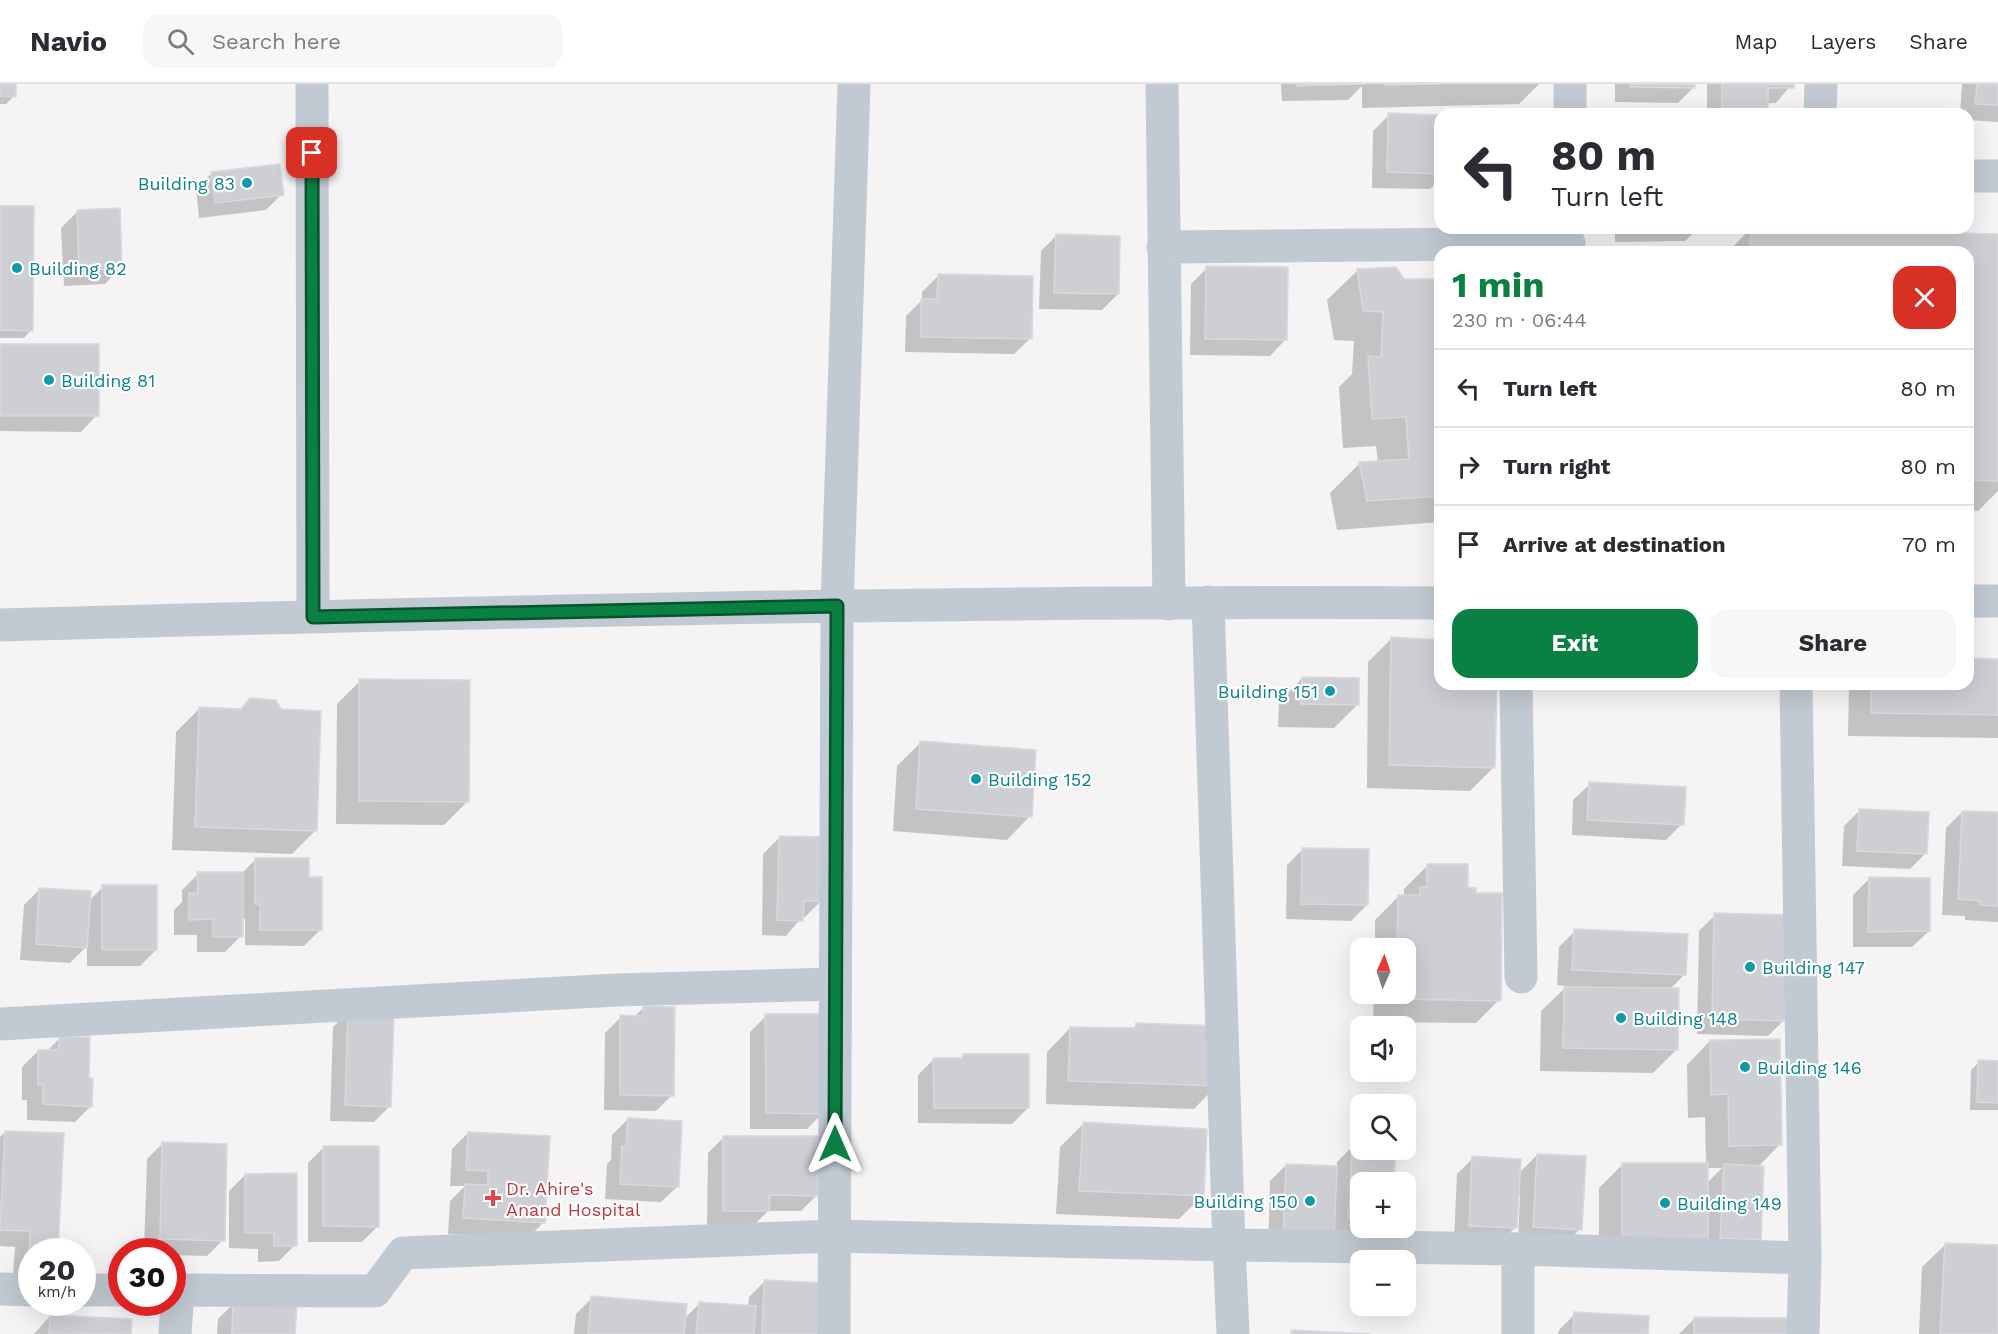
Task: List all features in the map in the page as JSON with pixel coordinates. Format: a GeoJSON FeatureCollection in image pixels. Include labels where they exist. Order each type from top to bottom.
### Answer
{"type":"FeatureCollection","features":[{"type":"Feature","properties":{"kind":"street"},"geometry":{"type":"LineString","coordinates":[[312,84],[313,617]]}},
{"type":"Feature","properties":{"kind":"street"},"geometry":{"type":"LineString","coordinates":[[834,1334],[837,606],[854,84]]}},
{"type":"Feature","properties":{"kind":"street"},"geometry":{"type":"LineString","coordinates":[[1162,84],[1169,604]]}},
{"type":"Feature","properties":{"kind":"street"},"geometry":{"type":"LineString","coordinates":[[1570,84],[1570,108]]}},
{"type":"Feature","properties":{"kind":"street"},"geometry":{"type":"LineString","coordinates":[[1820,108],[1821,84]]}},
{"type":"Feature","properties":{"kind":"street"},"geometry":{"type":"LineString","coordinates":[[1974,176],[1998,176]]}},
{"type":"Feature","properties":{"kind":"street"},"geometry":{"type":"LineString","coordinates":[[1163,247],[1569,241]]}},
{"type":"Feature","properties":{"kind":"street"},"geometry":{"type":"LineString","coordinates":[[1974,600],[1998,600]]}},
{"type":"Feature","properties":{"kind":"street"},"geometry":{"type":"LineString","coordinates":[[0,625],[837,606],[1208,602],[1434,603]]}},
{"type":"Feature","properties":{"kind":"street"},"geometry":{"type":"LineString","coordinates":[[1208,602],[1233,1334]]}},
{"type":"Feature","properties":{"kind":"street"},"geometry":{"type":"LineString","coordinates":[[1516,690],[1521,977]]}},
{"type":"Feature","properties":{"kind":"street"},"geometry":{"type":"LineString","coordinates":[[1796,690],[1805,1258],[1803,1334]]}},
{"type":"Feature","properties":{"kind":"street"},"geometry":{"type":"LineString","coordinates":[[0,1024],[616,990],[835,984]]}},
{"type":"Feature","properties":{"kind":"street"},"geometry":{"type":"LineString","coordinates":[[186,1290],[375,1291],[403,1253],[834,1236],[1518,1249],[1805,1258]]}},
{"type":"Feature","properties":{"kind":"street"},"geometry":{"type":"LineString","coordinates":[[1518,1249],[1518,1334]]}},
{"type":"Feature","properties":{"kind":"street"},"geometry":{"type":"LineString","coordinates":[[0,1289],[18,1290]]}},
{"type":"Feature","properties":{"kind":"street"},"geometry":{"type":"LineString","coordinates":[[175,1316],[175,1334]]}},
{"type":"Feature","properties":{"kind":"building"},"geometry":{"type":"Polygon","coordinates":[[[0,84],[16,84],[16,97],[0,96],[0,84]]]}},
{"type":"Feature","properties":{"kind":"building"},"geometry":{"type":"Polygon","coordinates":[[[1297,84],[1366,84],[1297,86],[1297,84]]]}},
{"type":"Feature","properties":{"kind":"building"},"geometry":{"type":"Polygon","coordinates":[[[1385,84],[1441,84],[1385,85],[1385,84]]]}},
{"type":"Feature","properties":{"kind":"building"},"geometry":{"type":"Polygon","coordinates":[[[1630,84],[1695,84],[1695,88],[1630,87],[1630,84]]]}},
{"type":"Feature","properties":{"kind":"building"},"geometry":{"type":"Polygon","coordinates":[[[1722,84],[1794,84],[1794,88],[1768,88],[1768,108],[1722,108],[1722,84]]]}},
{"type":"Feature","properties":{"kind":"building"},"geometry":{"type":"Polygon","coordinates":[[[1977,84],[1998,84],[1998,105],[1975,104],[1977,84]]]}},
{"type":"Feature","properties":{"kind":"building"},"geometry":{"type":"Polygon","coordinates":[[[1388,113],[1434,115],[1434,174],[1387,172],[1388,113]]]}},
{"type":"Feature","properties":{"kind":"building","name":"Building 83"},"geometry":{"type":"Polygon","coordinates":[[[280,164],[284,195],[215,203],[211,172],[280,164]]]}},
{"type":"Feature","properties":{"kind":"building","name":"Building 82"},"geometry":{"type":"Polygon","coordinates":[[[0,206],[34,206],[33,331],[0,330],[0,206]]]}},
{"type":"Feature","properties":{"kind":"building"},"geometry":{"type":"Polygon","coordinates":[[[120,208],[122,269],[79,271],[77,210],[120,208]]]}},
{"type":"Feature","properties":{"kind":"building"},"geometry":{"type":"Polygon","coordinates":[[[1056,234],[1120,236],[1119,294],[1054,293],[1056,234]]]}},
{"type":"Feature","properties":{"kind":"building"},"geometry":{"type":"Polygon","coordinates":[[[1751,234],[1998,234],[1998,481],[1974,480],[1974,246],[1750,246],[1751,234]]]}},
{"type":"Feature","properties":{"kind":"building"},"geometry":{"type":"Polygon","coordinates":[[[1206,266],[1288,267],[1287,340],[1205,339],[1206,266]]]}},
{"type":"Feature","properties":{"kind":"building"},"geometry":{"type":"Polygon","coordinates":[[[1396,267],[1404,279],[1434,279],[1434,496],[1367,501],[1359,462],[1409,459],[1406,417],[1372,419],[1368,356],[1381,357],[1383,312],[1363,311],[1357,269],[1396,267]]]}},
{"type":"Feature","properties":{"kind":"building"},"geometry":{"type":"Polygon","coordinates":[[[938,274],[1033,276],[1032,339],[921,337],[921,299],[937,299],[938,274]]]}},
{"type":"Feature","properties":{"kind":"building","name":"Building 81"},"geometry":{"type":"Polygon","coordinates":[[[0,344],[99,344],[99,416],[0,416],[0,344]]]}},
{"type":"Feature","properties":{"kind":"building"},"geometry":{"type":"Polygon","coordinates":[[[1391,637],[1434,640],[1434,690],[1497,690],[1495,768],[1389,765],[1391,637]]]}},
{"type":"Feature","properties":{"kind":"building"},"geometry":{"type":"Polygon","coordinates":[[[1974,658],[1998,659],[1998,715],[1871,713],[1871,690],[1974,690],[1974,658]]]}},
{"type":"Feature","properties":{"kind":"building","name":"Building 151"},"geometry":{"type":"Polygon","coordinates":[[[1302,677],[1359,678],[1359,705],[1301,704],[1302,677]]]}},
{"type":"Feature","properties":{"kind":"building"},"geometry":{"type":"Polygon","coordinates":[[[359,679],[470,680],[469,802],[359,801],[359,679]]]}},
{"type":"Feature","properties":{"kind":"building"},"geometry":{"type":"Polygon","coordinates":[[[250,698],[276,700],[281,709],[321,711],[317,831],[195,827],[199,707],[241,709],[250,698]]]}},
{"type":"Feature","properties":{"kind":"building","name":"Building 152"},"geometry":{"type":"Polygon","coordinates":[[[920,741],[1036,750],[1032,817],[916,809],[920,741]]]}},
{"type":"Feature","properties":{"kind":"building"},"geometry":{"type":"Polygon","coordinates":[[[1589,782],[1686,787],[1684,825],[1587,820],[1589,782]]]}},
{"type":"Feature","properties":{"kind":"building"},"geometry":{"type":"Polygon","coordinates":[[[1859,809],[1929,812],[1927,854],[1857,851],[1859,809]]]}},
{"type":"Feature","properties":{"kind":"building"},"geometry":{"type":"Polygon","coordinates":[[[1962,811],[1998,812],[1998,906],[1980,905],[1980,901],[1958,899],[1962,811]]]}},
{"type":"Feature","properties":{"kind":"building"},"geometry":{"type":"Polygon","coordinates":[[[779,836],[825,837],[823,901],[804,901],[803,921],[777,920],[779,836]]]}},
{"type":"Feature","properties":{"kind":"building"},"geometry":{"type":"Polygon","coordinates":[[[1302,848],[1369,849],[1368,905],[1301,904],[1302,848]]]}},
{"type":"Feature","properties":{"kind":"building"},"geometry":{"type":"Polygon","coordinates":[[[255,858],[309,858],[309,877],[322,877],[322,930],[260,930],[260,904],[255,904],[255,858]]]}},
{"type":"Feature","properties":{"kind":"building"},"geometry":{"type":"Polygon","coordinates":[[[1427,864],[1468,864],[1468,887],[1476,888],[1476,893],[1502,893],[1501,1001],[1416,999],[1416,938],[1397,938],[1398,895],[1420,895],[1420,887],[1427,887],[1427,864]]]}},
{"type":"Feature","properties":{"kind":"building"},"geometry":{"type":"Polygon","coordinates":[[[197,872],[243,872],[243,937],[213,937],[213,919],[189,920],[189,893],[198,893],[197,872]]]}},
{"type":"Feature","properties":{"kind":"building"},"geometry":{"type":"Polygon","coordinates":[[[1869,877],[1930,878],[1930,931],[1868,932],[1869,877]]]}},
{"type":"Feature","properties":{"kind":"building"},"geometry":{"type":"Polygon","coordinates":[[[102,885],[157,885],[157,950],[102,950],[102,885]]]}},
{"type":"Feature","properties":{"kind":"building"},"geometry":{"type":"Polygon","coordinates":[[[39,888],[91,891],[87,948],[36,944],[39,888]]]}},
{"type":"Feature","properties":{"kind":"building","name":"Building 147"},"geometry":{"type":"Polygon","coordinates":[[[1714,913],[1787,915],[1785,1021],[1712,1019],[1714,913]]]}},
{"type":"Feature","properties":{"kind":"building"},"geometry":{"type":"Polygon","coordinates":[[[1574,929],[1688,934],[1686,975],[1572,970],[1574,929]]]}},
{"type":"Feature","properties":{"kind":"building","name":"Building 148"},"geometry":{"type":"Polygon","coordinates":[[[1564,987],[1679,988],[1678,1050],[1563,1048],[1564,987]]]}},
{"type":"Feature","properties":{"kind":"building"},"geometry":{"type":"Polygon","coordinates":[[[643,1006],[675,1007],[674,1096],[620,1095],[620,1015],[643,1016],[643,1006]]]}},
{"type":"Feature","properties":{"kind":"building"},"geometry":{"type":"Polygon","coordinates":[[[348,1009],[394,1011],[391,1107],[345,1105],[348,1009]]]}},
{"type":"Feature","properties":{"kind":"building"},"geometry":{"type":"Polygon","coordinates":[[[765,1014],[824,1014],[824,1114],[766,1113],[765,1014]]]}},
{"type":"Feature","properties":{"kind":"building"},"geometry":{"type":"Polygon","coordinates":[[[1136,1023],[1220,1026],[1219,1086],[1068,1081],[1070,1027],[1136,1028],[1136,1023]]]}},
{"type":"Feature","properties":{"kind":"building"},"geometry":{"type":"Polygon","coordinates":[[[59,1037],[90,1037],[89,1078],[93,1078],[92,1107],[43,1104],[43,1085],[38,1085],[38,1050],[59,1050],[59,1037]]]}},
{"type":"Feature","properties":{"kind":"building","name":"Building 146"},"geometry":{"type":"Polygon","coordinates":[[[1780,1039],[1782,1145],[1729,1146],[1728,1094],[1711,1095],[1710,1040],[1780,1039]]]}},
{"type":"Feature","properties":{"kind":"building"},"geometry":{"type":"Polygon","coordinates":[[[963,1054],[1029,1054],[1029,1108],[934,1108],[933,1058],[963,1058],[963,1054]]]}},
{"type":"Feature","properties":{"kind":"building"},"geometry":{"type":"Polygon","coordinates":[[[1978,1060],[1998,1061],[1998,1103],[1977,1102],[1978,1060]]]}},
{"type":"Feature","properties":{"kind":"building"},"geometry":{"type":"Polygon","coordinates":[[[628,1118],[682,1121],[679,1187],[620,1184],[622,1146],[626,1147],[628,1118]]]}},
{"type":"Feature","properties":{"kind":"building"},"geometry":{"type":"Polygon","coordinates":[[[1083,1122],[1207,1129],[1204,1196],[1079,1191],[1083,1122]]]}},
{"type":"Feature","properties":{"kind":"building"},"geometry":{"type":"Polygon","coordinates":[[[5,1131],[64,1133],[59,1238],[30,1238],[30,1231],[0,1230],[5,1131]]]}},
{"type":"Feature","properties":{"kind":"building"},"geometry":{"type":"Polygon","coordinates":[[[468,1132],[550,1136],[545,1223],[463,1218],[465,1184],[488,1185],[488,1171],[466,1170],[468,1132]]]}},
{"type":"Feature","properties":{"kind":"building"},"geometry":{"type":"Polygon","coordinates":[[[723,1136],[818,1136],[818,1196],[770,1195],[769,1211],[723,1211],[723,1136]]]}},
{"type":"Feature","properties":{"kind":"building"},"geometry":{"type":"Polygon","coordinates":[[[162,1142],[227,1144],[225,1241],[160,1238],[162,1142]]]}},
{"type":"Feature","properties":{"kind":"building"},"geometry":{"type":"Polygon","coordinates":[[[323,1146],[379,1146],[379,1227],[323,1226],[323,1146]]]}},
{"type":"Feature","properties":{"kind":"building"},"geometry":{"type":"Polygon","coordinates":[[[1537,1154],[1586,1156],[1582,1230],[1533,1227],[1537,1154]]]}},
{"type":"Feature","properties":{"kind":"building"},"geometry":{"type":"Polygon","coordinates":[[[1472,1156],[1521,1159],[1517,1228],[1469,1226],[1472,1156]]]}},
{"type":"Feature","properties":{"kind":"building"},"geometry":{"type":"Polygon","coordinates":[[[1351,1160],[1395,1160],[1395,1172],[1351,1172],[1351,1160]]]}},
{"type":"Feature","properties":{"kind":"building","name":"Building 149"},"geometry":{"type":"Polygon","coordinates":[[[1622,1163],[1708,1163],[1708,1243],[1622,1243],[1622,1163]]]}},
{"type":"Feature","properties":{"kind":"building","name":"Building 150"},"geometry":{"type":"Polygon","coordinates":[[[1286,1164],[1337,1166],[1334,1239],[1283,1237],[1286,1164]]]}},
{"type":"Feature","properties":{"kind":"building"},"geometry":{"type":"Polygon","coordinates":[[[1724,1164],[1764,1166],[1761,1240],[1720,1238],[1724,1164]]]}},
{"type":"Feature","properties":{"kind":"building"},"geometry":{"type":"Polygon","coordinates":[[[297,1173],[297,1246],[274,1246],[274,1233],[245,1233],[245,1174],[297,1173]]]}},
{"type":"Feature","properties":{"kind":"building"},"geometry":{"type":"Polygon","coordinates":[[[1945,1243],[1998,1245],[1998,1334],[1940,1334],[1945,1243]]]}},
{"type":"Feature","properties":{"kind":"building"},"geometry":{"type":"Polygon","coordinates":[[[764,1280],[826,1283],[823,1334],[762,1334],[764,1280]]]}},
{"type":"Feature","properties":{"kind":"building"},"geometry":{"type":"Polygon","coordinates":[[[591,1296],[687,1304],[684,1334],[588,1334],[591,1296]]]}},
{"type":"Feature","properties":{"kind":"building"},"geometry":{"type":"Polygon","coordinates":[[[233,1301],[297,1305],[295,1334],[232,1334],[233,1301]]]}},
{"type":"Feature","properties":{"kind":"building"},"geometry":{"type":"Polygon","coordinates":[[[699,1302],[756,1306],[754,1334],[696,1334],[699,1302]]]}},
{"type":"Feature","properties":{"kind":"building"},"geometry":{"type":"Polygon","coordinates":[[[1574,1312],[1649,1316],[1648,1334],[1573,1334],[1574,1312]]]}},
{"type":"Feature","properties":{"kind":"building"},"geometry":{"type":"Polygon","coordinates":[[[50,1316],[132,1319],[131,1334],[49,1334],[50,1316]]]}},
{"type":"Feature","properties":{"kind":"building"},"geometry":{"type":"Polygon","coordinates":[[[1694,1317],[1790,1318],[1790,1334],[1694,1334],[1694,1317]]]}},
{"type":"Feature","properties":{"kind":"building"},"geometry":{"type":"Polygon","coordinates":[[[1291,1330],[1370,1334],[1291,1334],[1291,1330]]]}},
{"type":"Feature","properties":{"kind":"place","name":"Building 83"},"geometry":{"type":"Point","coordinates":[247,183]}},
{"type":"Feature","properties":{"kind":"place","name":"Building 82"},"geometry":{"type":"Point","coordinates":[17,268]}},
{"type":"Feature","properties":{"kind":"place","name":"Building 81"},"geometry":{"type":"Point","coordinates":[49,380]}},
{"type":"Feature","properties":{"kind":"place","name":"Building 151"},"geometry":{"type":"Point","coordinates":[1330,691]}},
{"type":"Feature","properties":{"kind":"place","name":"Building 152"},"geometry":{"type":"Point","coordinates":[976,779]}},
{"type":"Feature","properties":{"kind":"place","name":"Building 147"},"geometry":{"type":"Point","coordinates":[1750,967]}},
{"type":"Feature","properties":{"kind":"place","name":"Building 148"},"geometry":{"type":"Point","coordinates":[1621,1018]}},
{"type":"Feature","properties":{"kind":"place","name":"Building 146"},"geometry":{"type":"Point","coordinates":[1745,1067]}},
{"type":"Feature","properties":{"kind":"place","name":"Dr. Ahire's Anand Hospital"},"geometry":{"type":"Point","coordinates":[493,1198]}},
{"type":"Feature","properties":{"kind":"place","name":"Building 150"},"geometry":{"type":"Point","coordinates":[1310,1201]}},
{"type":"Feature","properties":{"kind":"place","name":"Building 149"},"geometry":{"type":"Point","coordinates":[1665,1203]}},
{"type":"Feature","properties":{"kind":"route"},"geometry":{"type":"LineString","coordinates":[[312,153],[313,617],[546,610],[837,606],[835,1144]]}}]}
